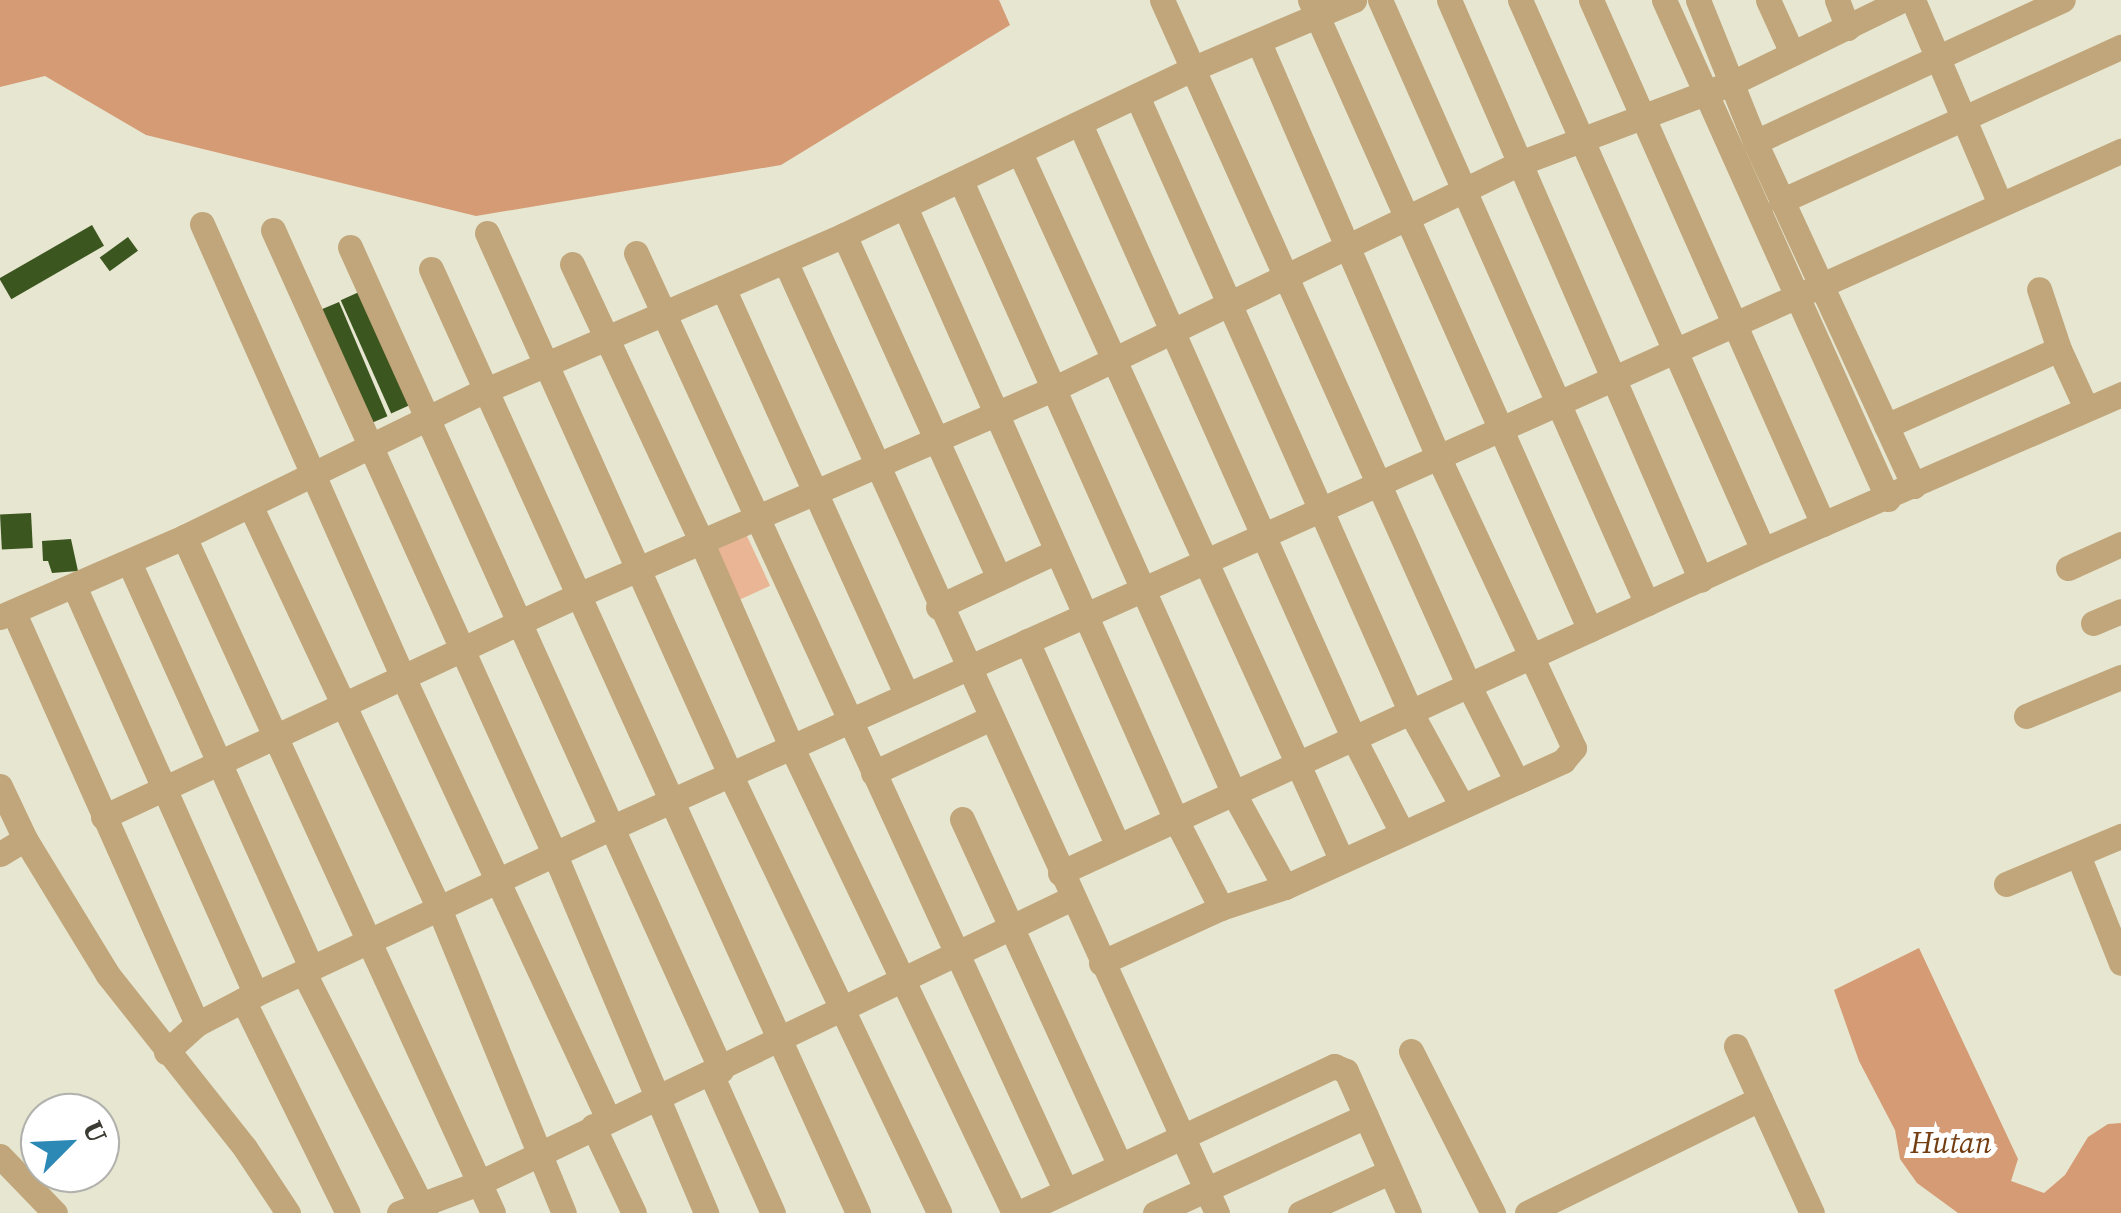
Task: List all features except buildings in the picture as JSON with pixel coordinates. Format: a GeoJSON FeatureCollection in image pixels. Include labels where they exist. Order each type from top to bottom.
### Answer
{"type":"FeatureCollection","features":[{"type":"Feature","properties":{"kind":"street"},"geometry":{"type":"LineString","coordinates":[[1162,0],[1288,274],[1376,482],[1469,686],[1518,782]]}},
{"type":"Feature","properties":{"kind":"street"},"geometry":{"type":"LineString","coordinates":[[196,1024],[104,816],[7,615],[184,537],[604,336],[784,262],[961,181],[1258,41],[1314,8],[1354,0]]}},
{"type":"Feature","properties":{"kind":"street"},"geometry":{"type":"LineString","coordinates":[[1380,0],[1461,191],[1647,604]]}},
{"type":"Feature","properties":{"kind":"street"},"geometry":{"type":"LineString","coordinates":[[1449,0],[1701,580]]}},
{"type":"Feature","properties":{"kind":"street"},"geometry":{"type":"LineString","coordinates":[[1520,0],[1763,550]]}},
{"type":"Feature","properties":{"kind":"street"},"geometry":{"type":"LineString","coordinates":[[1592,0],[1823,524]]}},
{"type":"Feature","properties":{"kind":"street"},"geometry":{"type":"LineString","coordinates":[[1664,0],[1888,498]]}},
{"type":"Feature","properties":{"kind":"street"},"geometry":{"type":"LineString","coordinates":[[1698,0],[1781,201],[1914,486]]}},
{"type":"Feature","properties":{"kind":"street"},"geometry":{"type":"LineString","coordinates":[[1768,0],[1792,54]]}},
{"type":"Feature","properties":{"kind":"street"},"geometry":{"type":"LineString","coordinates":[[1837,0],[1848,28]]}},
{"type":"Feature","properties":{"kind":"street"},"geometry":{"type":"LineString","coordinates":[[104,816],[576,596],[936,436],[1055,388],[1170,329],[1520,164],[1734,82],[1902,0]]}},
{"type":"Feature","properties":{"kind":"street"},"geometry":{"type":"LineString","coordinates":[[1912,0],[2000,204]]}},
{"type":"Feature","properties":{"kind":"street"},"geometry":{"type":"LineString","coordinates":[[1755,142],[2064,0]]}},
{"type":"Feature","properties":{"kind":"street"},"geometry":{"type":"LineString","coordinates":[[1314,8],[1590,630]]}},
{"type":"Feature","properties":{"kind":"street"},"geometry":{"type":"LineString","coordinates":[[1101,963],[1518,782],[1563,761],[1574,748],[1437,454],[1350,245],[1258,41]]}},
{"type":"Feature","properties":{"kind":"street"},"geometry":{"type":"LineString","coordinates":[[1781,201],[2121,48]]}},
{"type":"Feature","properties":{"kind":"street"},"geometry":{"type":"LineString","coordinates":[[1137,96],[1411,713],[1462,806]]}},
{"type":"Feature","properties":{"kind":"street"},"geometry":{"type":"LineString","coordinates":[[1080,124],[1354,738],[1402,833]]}},
{"type":"Feature","properties":{"kind":"street"},"geometry":{"type":"LineString","coordinates":[[166,1052],[196,1024],[613,827],[1499,426],[2121,151]]}},
{"type":"Feature","properties":{"kind":"street"},"geometry":{"type":"LineString","coordinates":[[1020,153],[1341,859]]}},
{"type":"Feature","properties":{"kind":"street"},"geometry":{"type":"LineString","coordinates":[[961,181],[1234,794],[1285,886]]}},
{"type":"Feature","properties":{"kind":"street"},"geometry":{"type":"LineString","coordinates":[[904,207],[1176,820],[1221,908]]}},
{"type":"Feature","properties":{"kind":"street"},"geometry":{"type":"LineString","coordinates":[[202,224],[498,884],[601,1122],[634,1213]]}},
{"type":"Feature","properties":{"kind":"street"},"geometry":{"type":"LineString","coordinates":[[273,230],[555,855],[706,1213]]}},
{"type":"Feature","properties":{"kind":"street"},"geometry":{"type":"LineString","coordinates":[[487,233],[730,774],[940,1213]]}},
{"type":"Feature","properties":{"kind":"street"},"geometry":{"type":"LineString","coordinates":[[844,235],[998,578]]}},
{"type":"Feature","properties":{"kind":"street"},"geometry":{"type":"LineString","coordinates":[[350,247],[613,827],[774,1213]]}},
{"type":"Feature","properties":{"kind":"street"},"geometry":{"type":"LineString","coordinates":[[636,253],[1065,1189]]}},
{"type":"Feature","properties":{"kind":"street"},"geometry":{"type":"LineString","coordinates":[[784,262],[1212,1201]]}},
{"type":"Feature","properties":{"kind":"street"},"geometry":{"type":"LineString","coordinates":[[572,264],[702,541],[790,746],[1016,1213],[1334,1066],[1346,1071],[1409,1213]]}},
{"type":"Feature","properties":{"kind":"street"},"geometry":{"type":"LineString","coordinates":[[431,270],[858,1213]]}},
{"type":"Feature","properties":{"kind":"street"},"geometry":{"type":"LineString","coordinates":[[722,288],[906,694]]}},
{"type":"Feature","properties":{"kind":"street"},"geometry":{"type":"LineString","coordinates":[[2039,289],[2059,348],[2086,408]]}},
{"type":"Feature","properties":{"kind":"street"},"geometry":{"type":"LineString","coordinates":[[1886,426],[2059,348]]}},
{"type":"Feature","properties":{"kind":"street"},"geometry":{"type":"LineString","coordinates":[[1060,873],[1763,550],[2121,394]]}},
{"type":"Feature","properties":{"kind":"street"},"geometry":{"type":"LineString","coordinates":[[244,508],[433,914],[531,1155],[564,1213]]}},
{"type":"Feature","properties":{"kind":"street"},"geometry":{"type":"LineString","coordinates":[[184,537],[493,1213]]}},
{"type":"Feature","properties":{"kind":"street"},"geometry":{"type":"LineString","coordinates":[[2068,568],[2121,544]]}},
{"type":"Feature","properties":{"kind":"street"},"geometry":{"type":"LineString","coordinates":[[938,607],[1056,552]]}},
{"type":"Feature","properties":{"kind":"street"},"geometry":{"type":"LineString","coordinates":[[128,562],[221,764],[415,1210],[479,1184],[655,1096],[716,1072],[1072,898]]}},
{"type":"Feature","properties":{"kind":"street"},"geometry":{"type":"LineString","coordinates":[[74,586],[164,788],[250,997],[348,1213]]}},
{"type":"Feature","properties":{"kind":"street"},"geometry":{"type":"LineString","coordinates":[[2093,624],[2121,611]]}},
{"type":"Feature","properties":{"kind":"street"},"geometry":{"type":"LineString","coordinates":[[1027,641],[1118,846]]}},
{"type":"Feature","properties":{"kind":"street"},"geometry":{"type":"LineString","coordinates":[[2026,716],[2121,676]]}},
{"type":"Feature","properties":{"kind":"street"},"geometry":{"type":"LineString","coordinates":[[873,773],[991,718]]}},
{"type":"Feature","properties":{"kind":"street"},"geometry":{"type":"LineString","coordinates":[[0,786],[26,839],[108,975],[245,1148],[288,1213]]}},
{"type":"Feature","properties":{"kind":"street"},"geometry":{"type":"LineString","coordinates":[[962,819],[1120,1165]]}},
{"type":"Feature","properties":{"kind":"street"},"geometry":{"type":"LineString","coordinates":[[2006,884],[2121,836]]}},
{"type":"Feature","properties":{"kind":"street"},"geometry":{"type":"LineString","coordinates":[[0,854],[26,839]]}},
{"type":"Feature","properties":{"kind":"street"},"geometry":{"type":"LineString","coordinates":[[2078,855],[2121,963]]}},
{"type":"Feature","properties":{"kind":"street"},"geometry":{"type":"LineString","coordinates":[[1736,1046],[1812,1213]]}},
{"type":"Feature","properties":{"kind":"street"},"geometry":{"type":"LineString","coordinates":[[1412,1051],[1493,1213]]}},
{"type":"Feature","properties":{"kind":"street"},"geometry":{"type":"LineString","coordinates":[[1527,1213],[1760,1099]]}},
{"type":"Feature","properties":{"kind":"street"},"geometry":{"type":"LineString","coordinates":[[1155,1213],[1212,1201],[1366,1116]]}},
{"type":"Feature","properties":{"kind":"street"},"geometry":{"type":"LineString","coordinates":[[0,1156],[55,1213]]}},
{"type":"Feature","properties":{"kind":"street"},"geometry":{"type":"LineString","coordinates":[[1300,1213],[1390,1172]]}},
{"type":"Feature","properties":{"kind":"shaded area"},"geometry":{"type":"Polygon","coordinates":[[[746,534],[770,586],[740,600],[716,548],[746,534]]]}},
{"type":"Feature","properties":{"kind":"green space"},"geometry":{"type":"Polygon","coordinates":[[[0,0],[999,0],[1010,25],[781,165],[476,216],[146,135],[45,76],[0,87],[0,0]]]}},
{"type":"Feature","properties":{"kind":"green space","name":"Hutan"},"geometry":{"type":"Polygon","coordinates":[[[1919,948],[2018,1159],[2011,1181],[2044,1193],[2065,1175],[2088,1137],[2108,1124],[2121,1123],[2121,1213],[1958,1213],[1917,1183],[1900,1159],[1895,1130],[1859,1061],[1834,990],[1919,948]]]}}]}
